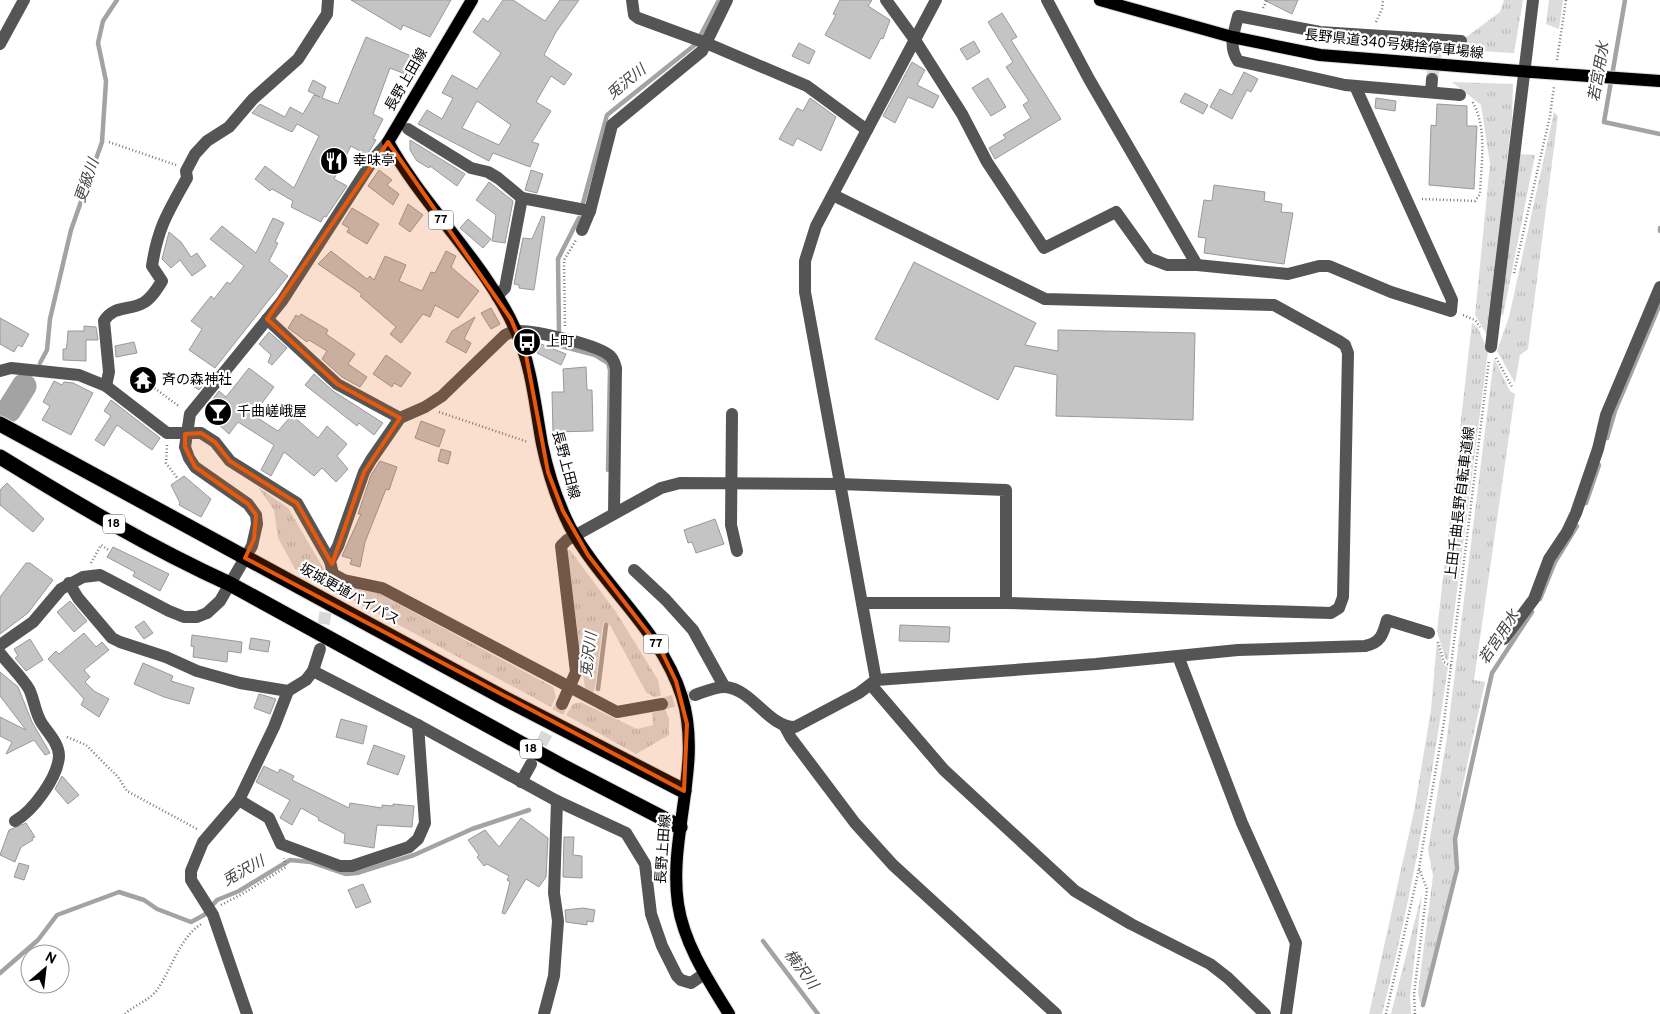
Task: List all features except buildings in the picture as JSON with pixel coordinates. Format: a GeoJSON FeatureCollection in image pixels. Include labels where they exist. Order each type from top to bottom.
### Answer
{"type":"FeatureCollection","features":[{"type":"Feature","properties":{"kind":"highway","name":"坂城更埴バイパス"},"geometry":{"type":"LineString","coordinates":[[0,424],[598,748],[684,791]]}},
{"type":"Feature","properties":{"kind":"highway","name":"18"},"geometry":{"type":"LineString","coordinates":[[0,458],[66,498],[195,568],[230,584],[564,768],[680,827]]}},
{"type":"Feature","properties":{"kind":"main road","name":"長野上田線"},"geometry":{"type":"LineString","coordinates":[[472,0],[388,142],[419,189],[497,296],[516,331],[530,372],[542,444],[557,496],[575,536],[660,648],[676,681],[685,709],[688,760],[677,860],[678,906],[682,924],[704,974],[729,1014]]}},
{"type":"Feature","properties":{"kind":"main road","name":"長野県道340号姨捨停車場線"},"geometry":{"type":"LineString","coordinates":[[1100,0],[1232,37],[1320,55],[1660,81]]}},
{"type":"Feature","properties":{"kind":"street"},"geometry":{"type":"LineString","coordinates":[[0,44],[24,0]]}},
{"type":"Feature","properties":{"kind":"street"},"geometry":{"type":"LineString","coordinates":[[106,386],[109,372],[104,321],[108,314],[118,308],[144,303],[162,282],[152,266],[160,225],[186,178],[186,171],[195,154],[207,141],[229,127],[253,99],[298,59],[328,14],[328,0]]}},
{"type":"Feature","properties":{"kind":"street"},"geometry":{"type":"LineString","coordinates":[[582,230],[590,211],[612,124],[702,51],[702,41],[726,0]]}},
{"type":"Feature","properties":{"kind":"street"},"geometry":{"type":"LineString","coordinates":[[886,0],[915,40],[962,114],[987,162],[1044,248],[1116,212],[1149,258],[1167,266],[1197,265],[1288,274],[1319,266],[1329,266],[1391,292],[1451,311],[1452,300],[1355,86]]}},
{"type":"Feature","properties":{"kind":"street"},"geometry":{"type":"LineString","coordinates":[[936,0],[811,239],[804,274],[805,292],[862,602],[874,683],[944,770],[1075,891],[1131,924],[1210,964],[1228,978],[1265,1014]]}},
{"type":"Feature","properties":{"kind":"street"},"geometry":{"type":"LineString","coordinates":[[1047,0],[1089,79],[1197,265]]}},
{"type":"Feature","properties":{"kind":"street"},"geometry":{"type":"LineString","coordinates":[[1491,347],[1527,72],[1533,0]]}},
{"type":"Feature","properties":{"kind":"street"},"geometry":{"type":"LineString","coordinates":[[632,2],[634,14],[638,18],[702,41],[807,86],[867,130]]}},
{"type":"Feature","properties":{"kind":"street"},"geometry":{"type":"LineString","coordinates":[[1460,95],[1432,86],[1355,86],[1238,61],[1232,52],[1232,37],[1238,16],[1320,32],[1436,44],[1461,41]]}},
{"type":"Feature","properties":{"kind":"street"},"geometry":{"type":"LineString","coordinates":[[408,129],[471,168],[488,172],[498,178],[522,198],[590,211]]}},
{"type":"Feature","properties":{"kind":"street"},"geometry":{"type":"LineString","coordinates":[[0,645],[33,622],[69,583],[83,577],[100,575],[184,617],[196,617],[214,608],[245,558],[254,538],[256,515],[248,504],[195,467],[185,447],[185,434],[190,414],[267,319],[329,231],[375,157],[388,142]]}},
{"type":"Feature","properties":{"kind":"street"},"geometry":{"type":"LineString","coordinates":[[833,195],[1045,299],[1274,305],[1345,345],[1348,352],[1343,597],[1339,608],[1331,613],[862,602]]}},
{"type":"Feature","properties":{"kind":"street"},"geometry":{"type":"LineString","coordinates":[[497,296],[505,288],[522,198]]}},
{"type":"Feature","properties":{"kind":"street"},"geometry":{"type":"LineString","coordinates":[[1504,640],[1534,599],[1549,559],[1567,532],[1576,513],[1598,449],[1606,415],[1660,287]]}},
{"type":"Feature","properties":{"kind":"street"},"geometry":{"type":"LineString","coordinates":[[267,319],[337,384],[400,418]]}},
{"type":"Feature","properties":{"kind":"street"},"geometry":{"type":"LineString","coordinates":[[330,561],[338,546],[364,472],[400,418],[425,407],[442,396],[505,334],[516,331],[542,334],[585,345],[603,351],[612,358],[616,368],[614,513]]}},
{"type":"Feature","properties":{"kind":"street"},"geometry":{"type":"LineString","coordinates":[[0,371],[11,368],[79,375],[106,386],[167,433],[201,433],[215,442],[230,461],[297,503],[330,561],[331,578],[382,588],[617,712],[662,704]]}},
{"type":"Feature","properties":{"kind":"street"},"geometry":{"type":"LineString","coordinates":[[732,414],[731,525],[737,551]]}},
{"type":"Feature","properties":{"kind":"street"},"geometry":{"type":"LineString","coordinates":[[562,704],[576,672],[560,548],[564,542],[614,513],[661,488],[680,483],[839,484],[1006,490],[1006,604]]}},
{"type":"Feature","properties":{"kind":"street"},"geometry":{"type":"LineString","coordinates":[[634,570],[666,600],[692,630],[724,686]]}},
{"type":"Feature","properties":{"kind":"street"},"geometry":{"type":"LineString","coordinates":[[69,583],[78,598],[112,638],[120,642],[166,656],[197,671],[248,684],[288,691]]}},
{"type":"Feature","properties":{"kind":"street"},"geometry":{"type":"LineString","coordinates":[[786,727],[795,727],[874,683],[1238,650],[1365,646],[1375,644],[1382,638],[1387,620],[1429,633]]}},
{"type":"Feature","properties":{"kind":"street"},"geometry":{"type":"LineString","coordinates":[[247,1014],[210,910],[191,880],[191,871],[208,835],[239,800],[274,727],[288,691],[306,680],[313,672],[320,649]]}},
{"type":"Feature","properties":{"kind":"street"},"geometry":{"type":"LineString","coordinates":[[0,653],[29,689],[40,721],[56,745],[58,756],[56,767],[37,804],[27,814],[15,821]]}},
{"type":"Feature","properties":{"kind":"street"},"geometry":{"type":"LineString","coordinates":[[1178,656],[1242,823],[1296,943],[1286,1014]]}},
{"type":"Feature","properties":{"kind":"street"},"geometry":{"type":"LineString","coordinates":[[313,672],[418,725],[557,802],[626,833],[644,864],[651,914],[662,946],[677,976],[681,980],[690,983],[704,974]]}},
{"type":"Feature","properties":{"kind":"street"},"geometry":{"type":"LineString","coordinates":[[695,695],[724,686],[743,693],[786,727],[791,738],[855,823],[893,865],[1056,1014]]}},
{"type":"Feature","properties":{"kind":"street"},"geometry":{"type":"LineString","coordinates":[[239,800],[269,818],[281,844],[340,866],[352,866],[409,847],[418,839],[425,823],[418,725]]}},
{"type":"Feature","properties":{"kind":"street"},"geometry":{"type":"LineString","coordinates":[[521,782],[531,764]]}},
{"type":"Feature","properties":{"kind":"street"},"geometry":{"type":"LineString","coordinates":[[544,1014],[554,976],[558,921],[554,893],[557,802]]}},
{"type":"Feature","properties":{"kind":"path"},"geometry":{"type":"LineString","coordinates":[[1370,36],[1384,0]]}},
{"type":"Feature","properties":{"kind":"path"},"geometry":{"type":"LineString","coordinates":[[1556,67],[1566,0]]}},
{"type":"Feature","properties":{"kind":"path"},"geometry":{"type":"LineString","coordinates":[[1514,276],[1550,116],[1555,77]]}},
{"type":"Feature","properties":{"kind":"path"},"geometry":{"type":"LineString","coordinates":[[1422,199],[1475,201],[1480,194],[1482,127],[1478,111],[1472,100],[1460,95]]}},
{"type":"Feature","properties":{"kind":"path"},"geometry":{"type":"LineString","coordinates":[[108,142],[171,163],[186,171]]}},
{"type":"Feature","properties":{"kind":"path"},"geometry":{"type":"LineString","coordinates":[[565,326],[564,260],[582,230]]}},
{"type":"Feature","properties":{"kind":"path"},"geometry":{"type":"LineString","coordinates":[[1491,347],[1512,387]]}},
{"type":"Feature","properties":{"kind":"path","name":"上田千曲長野自転車道線"},"geometry":{"type":"LineString","coordinates":[[1415,1014],[1414,994],[1426,889],[1419,868],[1451,666],[1491,347]]}},
{"type":"Feature","properties":{"kind":"path"},"geometry":{"type":"LineString","coordinates":[[149,384],[184,410]]}},
{"type":"Feature","properties":{"kind":"path"},"geometry":{"type":"LineString","coordinates":[[425,407],[511,438],[542,444]]}},
{"type":"Feature","properties":{"kind":"path"},"geometry":{"type":"LineString","coordinates":[[83,577],[100,545],[110,551]]}},
{"type":"Feature","properties":{"kind":"path"},"geometry":{"type":"LineString","coordinates":[[1429,633],[1436,635],[1444,662],[1451,666]]}},
{"type":"Feature","properties":{"kind":"path"},"geometry":{"type":"LineString","coordinates":[[49,734],[77,740],[86,744],[118,777],[128,791],[208,835]]}},
{"type":"Feature","properties":{"kind":"path"},"geometry":{"type":"LineString","coordinates":[[125,1014],[157,990],[171,962],[194,928],[210,910],[244,893],[286,867],[284,857]]}},
{"type":"Feature","properties":{"kind":"path"},"geometry":{"type":"LineString","coordinates":[[1386,1014],[1419,868]]}},
{"type":"Feature","properties":{"kind":"highlighted area"},"geometry":{"type":"Polygon","coordinates":[[[388,142],[511,319],[526,355],[548,472],[563,511],[588,555],[660,648],[676,681],[687,724],[684,791],[245,558],[254,539],[256,515],[248,504],[195,467],[185,447],[185,434],[201,433],[215,442],[230,461],[297,503],[332,564],[364,472],[400,418],[337,384],[267,319],[388,142]]]}},
{"type":"Feature","properties":{"kind":"green space"},"geometry":{"type":"Polygon","coordinates":[[[1504,0],[1523,0],[1514,53],[1461,50],[1461,41],[1500,12],[1504,0]]]}},
{"type":"Feature","properties":{"kind":"green space"},"geometry":{"type":"Polygon","coordinates":[[[1549,0],[1563,0],[1559,29],[1546,24],[1549,0]]]}},
{"type":"Feature","properties":{"kind":"green space"},"geometry":{"type":"Polygon","coordinates":[[[1452,82],[1513,84],[1512,117],[1488,337],[1475,315],[1490,164],[1481,105],[1452,82]]]}},
{"type":"Feature","properties":{"kind":"green space"},"geometry":{"type":"Polygon","coordinates":[[[1554,112],[1558,116],[1528,349],[1520,355],[1515,383],[1497,351],[1509,317],[1554,112]]]}},
{"type":"Feature","properties":{"kind":"green space"},"geometry":{"type":"Polygon","coordinates":[[[1520,154],[1535,155],[1503,316],[1501,314],[1520,154]]]}},
{"type":"Feature","properties":{"kind":"green space"},"geometry":{"type":"Polygon","coordinates":[[[1472,323],[1478,328],[1488,351],[1448,661],[1445,658],[1437,631],[1472,323]]]}},
{"type":"Feature","properties":{"kind":"green space"},"geometry":{"type":"Polygon","coordinates":[[[1494,358],[1510,391],[1515,394],[1474,680],[1485,682],[1461,793],[1454,872],[1423,999],[1420,1003],[1418,992],[1433,876],[1428,850],[1447,737],[1494,358]]]}},
{"type":"Feature","properties":{"kind":"green space"},"geometry":{"type":"Polygon","coordinates":[[[258,487],[288,508],[325,571],[325,584],[295,569],[278,538],[274,510],[258,487]]]}},
{"type":"Feature","properties":{"kind":"green space"},"geometry":{"type":"Polygon","coordinates":[[[570,550],[616,612],[658,680],[661,696],[654,697],[646,692],[610,625],[603,623],[595,688],[593,693],[585,688],[567,551],[570,550]]]}},
{"type":"Feature","properties":{"kind":"green space"},"geometry":{"type":"Polygon","coordinates":[[[337,586],[378,593],[553,687],[556,697],[551,707],[336,591],[337,586]]]}},
{"type":"Feature","properties":{"kind":"green space"},"geometry":{"type":"Polygon","coordinates":[[[1437,641],[1443,664],[1448,667],[1420,842],[1382,1014],[1369,1014],[1414,811],[1431,710],[1437,641]]]}},
{"type":"Feature","properties":{"kind":"green space"},"geometry":{"type":"Polygon","coordinates":[[[580,702],[637,729],[653,725],[652,713],[665,709],[669,719],[669,735],[636,754],[566,715],[573,704],[580,702]]]}},
{"type":"Feature","properties":{"kind":"green space"},"geometry":{"type":"Polygon","coordinates":[[[1422,893],[1410,997],[1411,1014],[1391,1014],[1422,893]]]}},
{"type":"Feature","properties":{"kind":"waterway","name":"更級川"},"geometry":{"type":"LineString","coordinates":[[40,363],[47,350],[50,319],[71,230],[102,142],[106,81],[98,43],[103,21],[117,0]]}},
{"type":"Feature","properties":{"kind":"waterway","name":"兎沢川"},"geometry":{"type":"LineString","coordinates":[[583,203],[607,115],[696,44],[719,0]]}},
{"type":"Feature","properties":{"kind":"waterway","name":"若宮用水"},"geometry":{"type":"LineString","coordinates":[[1625,0],[1604,122],[1660,134]]}},
{"type":"Feature","properties":{"kind":"waterway","name":"兎沢川"},"geometry":{"type":"LineString","coordinates":[[559,333],[558,259],[579,218]]}},
{"type":"Feature","properties":{"kind":"waterway","name":"若宮用水"},"geometry":{"type":"LineString","coordinates":[[1607,438],[1615,411],[1660,304]]}},
{"type":"Feature","properties":{"kind":"waterway","name":"兎沢川"},"geometry":{"type":"LineString","coordinates":[[561,346],[595,355],[608,363],[610,370],[608,470]]}},
{"type":"Feature","properties":{"kind":"waterway","name":"更級川"},"geometry":{"type":"LineString","coordinates":[[9,410],[24,386]]}},
{"type":"Feature","properties":{"kind":"waterway","name":"若宮用水"},"geometry":{"type":"LineString","coordinates":[[1586,503],[1599,465]]}},
{"type":"Feature","properties":{"kind":"waterway","name":"若宮用水"},"geometry":{"type":"LineString","coordinates":[[1540,599],[1555,562],[1577,526]]}},
{"type":"Feature","properties":{"kind":"waterway","name":"若宮用水"},"geometry":{"type":"LineString","coordinates":[[1423,1005],[1457,869],[1455,839],[1492,673],[1532,612]]}},
{"type":"Feature","properties":{"kind":"waterway","name":"兎沢川"},"geometry":{"type":"LineString","coordinates":[[598,689],[606,625]]}},
{"type":"Feature","properties":{"kind":"waterway","name":"兎沢川"},"geometry":{"type":"LineString","coordinates":[[0,973],[38,940],[57,915],[119,892],[144,900],[157,909],[191,922],[204,915],[217,900],[239,891],[290,860],[311,862],[346,874],[357,873],[414,855],[472,829],[529,810]]}},
{"type":"Feature","properties":{"kind":"waterway","name":"横沢川"},"geometry":{"type":"LineString","coordinates":[[763,941],[818,1014]]}},
{"type":"Feature","properties":{"kind":"tunnel"},"geometry":{"type":"LineString","coordinates":[[1432,79],[1436,50]]}},
{"type":"Feature","properties":{"kind":"tunnel"},"geometry":{"type":"LineString","coordinates":[[321,642],[330,582]]}},
{"type":"Feature","properties":{"kind":"tunnel"},"geometry":{"type":"LineString","coordinates":[[662,704],[695,695]]}},
{"type":"Feature","properties":{"kind":"tunnel"},"geometry":{"type":"LineString","coordinates":[[533,760],[562,704]]}},
{"type":"Feature","properties":{"kind":"place","name":"幸味亭"},"geometry":{"type":"Point","coordinates":[334,161]}},
{"type":"Feature","properties":{"kind":"place","name":"上町"},"geometry":{"type":"Point","coordinates":[527,342]}},
{"type":"Feature","properties":{"kind":"place","name":"斉の森神社"},"geometry":{"type":"Point","coordinates":[143,380]}},
{"type":"Feature","properties":{"kind":"place","name":"千曲嵯峨屋"},"geometry":{"type":"Point","coordinates":[218,412]}}]}
